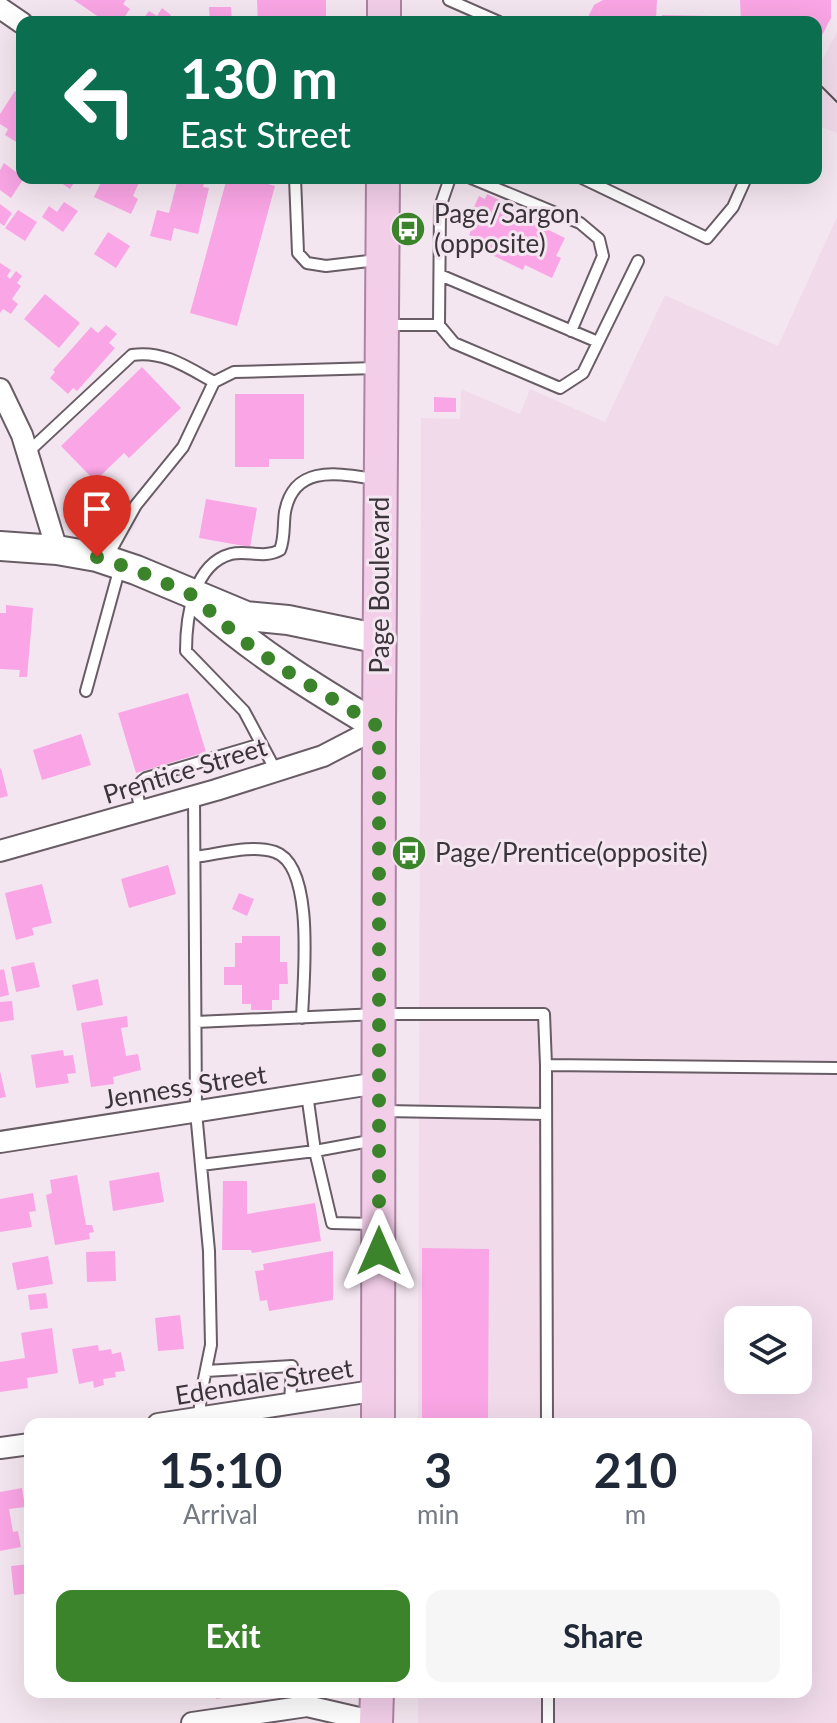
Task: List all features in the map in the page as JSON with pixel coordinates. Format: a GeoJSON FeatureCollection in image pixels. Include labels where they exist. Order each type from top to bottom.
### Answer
{"type":"FeatureCollection","features":[{"type":"Feature","properties":{"kind":"main road","name":"Page Boulevard"},"geometry":{"type":"LineString","coordinates":[[378,1418],[383,184]]}},
{"type":"Feature","properties":{"kind":"main road"},"geometry":{"type":"LineString","coordinates":[[0,546],[57,550],[113,563],[246,616],[288,620],[380,639]]}},
{"type":"Feature","properties":{"kind":"main road"},"geometry":{"type":"LineString","coordinates":[[192,595],[241,639],[283,669],[379,727]]}},
{"type":"Feature","properties":{"kind":"main road"},"geometry":{"type":"LineString","coordinates":[[376,1723],[377,1698]]}},
{"type":"Feature","properties":{"kind":"street"},"geometry":{"type":"LineString","coordinates":[[0,389],[27,453],[57,550]]}},
{"type":"Feature","properties":{"kind":"street","name":"Prentice Street"},"geometry":{"type":"LineString","coordinates":[[0,851],[323,756],[379,727]]}},
{"type":"Feature","properties":{"kind":"street","name":"Jenness Street"},"geometry":{"type":"LineString","coordinates":[[0,1142],[307,1094],[378,1111]]}},
{"type":"Feature","properties":{"kind":"street","name":"Edendale Street"},"geometry":{"type":"LineString","coordinates":[[216,1418],[379,1390]]}},
{"type":"Feature","properties":{"kind":"street"},"geometry":{"type":"LineString","coordinates":[[0,1448],[24,1445]]}},
{"type":"Feature","properties":{"kind":"street"},"geometry":{"type":"LineString","coordinates":[[192,1723],[307,1706],[376,1723]]}},
{"type":"Feature","properties":{"kind":"lane"},"geometry":{"type":"LineString","coordinates":[[449,0],[485,16]]}},
{"type":"Feature","properties":{"kind":"lane"},"geometry":{"type":"LineString","coordinates":[[295,184],[298,253],[307,263],[326,266],[383,259]]}},
{"type":"Feature","properties":{"kind":"lane"},"geometry":{"type":"LineString","coordinates":[[448,184],[440,207],[439,325],[454,343],[560,388],[583,373],[638,261]]}},
{"type":"Feature","properties":{"kind":"lane"},"geometry":{"type":"LineString","coordinates":[[486,184],[580,223],[599,239],[603,256],[571,331]]}},
{"type":"Feature","properties":{"kind":"lane"},"geometry":{"type":"LineString","coordinates":[[594,184],[707,238],[733,207],[743,184]]}},
{"type":"Feature","properties":{"kind":"lane"},"geometry":{"type":"LineString","coordinates":[[440,275],[598,342]]}},
{"type":"Feature","properties":{"kind":"lane"},"geometry":{"type":"LineString","coordinates":[[383,325],[439,325]]}},
{"type":"Feature","properties":{"kind":"lane"},"geometry":{"type":"LineString","coordinates":[[27,453],[132,355],[147,352],[165,356],[214,382]]}},
{"type":"Feature","properties":{"kind":"lane"},"geometry":{"type":"LineString","coordinates":[[86,691],[113,563],[136,505],[183,447],[214,382],[234,372],[382,368]]}},
{"type":"Feature","properties":{"kind":"lane"},"geometry":{"type":"LineString","coordinates":[[276,771],[244,711],[186,651],[192,595],[213,563],[232,554],[272,555],[280,550],[286,509],[293,492],[311,477],[326,473],[381,479]]}},
{"type":"Feature","properties":{"kind":"lane"},"geometry":{"type":"LineString","coordinates":[[141,811],[136,788],[146,778],[261,744]]}},
{"type":"Feature","properties":{"kind":"lane"},"geometry":{"type":"LineString","coordinates":[[194,796],[196,1112],[209,1251],[211,1314],[211,1345],[200,1418]]}},
{"type":"Feature","properties":{"kind":"lane"},"geometry":{"type":"LineString","coordinates":[[195,857],[260,848],[280,853],[295,872],[305,915],[302,1018]]}},
{"type":"Feature","properties":{"kind":"lane"},"geometry":{"type":"LineString","coordinates":[[196,1022],[378,1014],[544,1014],[547,1418]]}},
{"type":"Feature","properties":{"kind":"lane"},"geometry":{"type":"LineString","coordinates":[[546,1065],[837,1068]]}},
{"type":"Feature","properties":{"kind":"lane"},"geometry":{"type":"LineString","coordinates":[[307,1094],[315,1151],[332,1223],[379,1224]]}},
{"type":"Feature","properties":{"kind":"lane"},"geometry":{"type":"LineString","coordinates":[[201,1165],[315,1151],[378,1111],[546,1114]]}},
{"type":"Feature","properties":{"kind":"lane"},"geometry":{"type":"LineString","coordinates":[[206,1371],[292,1366],[290,1404]]}},
{"type":"Feature","properties":{"kind":"lane"},"geometry":{"type":"LineString","coordinates":[[548,1698],[548,1723]]}},
{"type":"Feature","properties":{"kind":"shaded area"},"geometry":{"type":"Polygon","coordinates":[[[837,32],[837,133],[822,127],[822,61],[837,32]]]}},
{"type":"Feature","properties":{"kind":"shaded area"},"geometry":{"type":"Polygon","coordinates":[[[837,217],[837,1723],[418,1723],[418,1698],[812,1698],[812,1418],[418,1418],[421,418],[460,419],[461,389],[520,414],[530,389],[605,422],[665,295],[778,346],[837,217]]]}},
{"type":"Feature","properties":{"kind":"building"},"geometry":{"type":"Polygon","coordinates":[[[74,0],[126,0],[123,4],[130,9],[125,16],[97,16],[74,0]]]}},
{"type":"Feature","properties":{"kind":"building"},"geometry":{"type":"Polygon","coordinates":[[[257,0],[326,0],[326,16],[258,16],[257,0]]]}},
{"type":"Feature","properties":{"kind":"building"},"geometry":{"type":"Polygon","coordinates":[[[603,0],[657,0],[656,16],[588,16],[594,5],[603,0]]]}},
{"type":"Feature","properties":{"kind":"building"},"geometry":{"type":"Polygon","coordinates":[[[740,0],[831,0],[831,18],[822,35],[822,16],[741,16],[740,0]]]}},
{"type":"Feature","properties":{"kind":"building"},"geometry":{"type":"Polygon","coordinates":[[[209,7],[231,7],[232,16],[210,16],[209,7]]]}},
{"type":"Feature","properties":{"kind":"building"},"geometry":{"type":"Polygon","coordinates":[[[162,8],[171,15],[170,16],[157,16],[162,8]]]}},
{"type":"Feature","properties":{"kind":"building"},"geometry":{"type":"Polygon","coordinates":[[[16,92],[16,142],[5,135],[8,129],[0,124],[0,114],[16,92]]]}},
{"type":"Feature","properties":{"kind":"building"},"geometry":{"type":"Polygon","coordinates":[[[4,163],[16,172],[16,184],[20,184],[11,198],[0,190],[0,170],[4,163]]]}},
{"type":"Feature","properties":{"kind":"building"},"geometry":{"type":"Polygon","coordinates":[[[100,184],[138,184],[133,196],[138,199],[131,214],[94,197],[100,184]]]}},
{"type":"Feature","properties":{"kind":"building"},"geometry":{"type":"Polygon","coordinates":[[[176,184],[204,184],[203,187],[209,188],[198,234],[174,228],[171,241],[150,236],[157,210],[169,213],[176,184]]]}},
{"type":"Feature","properties":{"kind":"building"},"geometry":{"type":"Polygon","coordinates":[[[225,184],[275,186],[237,326],[190,313],[225,184]]]}},
{"type":"Feature","properties":{"kind":"building"},"geometry":{"type":"Polygon","coordinates":[[[487,194],[536,218],[534,223],[565,238],[556,256],[561,258],[552,278],[525,265],[523,270],[486,252],[489,246],[469,235],[471,230],[465,227],[479,196],[485,199],[487,194]]]}},
{"type":"Feature","properties":{"kind":"building"},"geometry":{"type":"Polygon","coordinates":[[[64,202],[78,211],[63,232],[42,217],[49,206],[57,212],[64,202]]]}},
{"type":"Feature","properties":{"kind":"building"},"geometry":{"type":"Polygon","coordinates":[[[0,204],[12,213],[4,226],[0,223],[0,204]]]}},
{"type":"Feature","properties":{"kind":"building"},"geometry":{"type":"Polygon","coordinates":[[[18,210],[37,222],[25,241],[5,228],[18,210]]]}},
{"type":"Feature","properties":{"kind":"building"},"geometry":{"type":"Polygon","coordinates":[[[108,232],[130,246],[116,268],[94,254],[108,232]]]}},
{"type":"Feature","properties":{"kind":"building"},"geometry":{"type":"Polygon","coordinates":[[[0,263],[11,270],[7,276],[10,279],[16,271],[22,276],[17,283],[21,286],[12,299],[18,304],[11,314],[3,309],[0,313],[0,263]]]}},
{"type":"Feature","properties":{"kind":"building"},"geometry":{"type":"Polygon","coordinates":[[[45,294],[80,323],[59,348],[24,319],[45,294]]]}},
{"type":"Feature","properties":{"kind":"building"},"geometry":{"type":"Polygon","coordinates":[[[106,325],[117,334],[109,343],[115,348],[77,391],[73,388],[68,394],[50,378],[55,372],[53,370],[91,327],[98,333],[106,325]]]}},
{"type":"Feature","properties":{"kind":"building"},"geometry":{"type":"Polygon","coordinates":[[[142,367],[181,408],[129,458],[124,453],[95,481],[61,446],[142,367]]]}},
{"type":"Feature","properties":{"kind":"building"},"geometry":{"type":"Polygon","coordinates":[[[235,394],[304,394],[304,459],[269,459],[269,467],[235,467],[235,394]]]}},
{"type":"Feature","properties":{"kind":"building"},"geometry":{"type":"Polygon","coordinates":[[[434,397],[456,398],[456,412],[434,412],[434,397]]]}},
{"type":"Feature","properties":{"kind":"building"},"geometry":{"type":"Polygon","coordinates":[[[206,499],[257,508],[250,547],[199,538],[206,499]]]}},
{"type":"Feature","properties":{"kind":"building"},"geometry":{"type":"Polygon","coordinates":[[[6,605],[33,608],[27,677],[19,677],[20,670],[0,669],[0,613],[6,613],[6,605]]]}},
{"type":"Feature","properties":{"kind":"building"},"geometry":{"type":"Polygon","coordinates":[[[188,693],[206,752],[136,773],[118,713],[188,693]]]}},
{"type":"Feature","properties":{"kind":"building"},"geometry":{"type":"Polygon","coordinates":[[[81,734],[91,765],[42,780],[33,750],[81,734]]]}},
{"type":"Feature","properties":{"kind":"building"},"geometry":{"type":"Polygon","coordinates":[[[0,769],[8,796],[0,798],[0,769]]]}},
{"type":"Feature","properties":{"kind":"building"},"geometry":{"type":"Polygon","coordinates":[[[168,865],[176,894],[129,908],[121,879],[168,865]]]}},
{"type":"Feature","properties":{"kind":"building"},"geometry":{"type":"Polygon","coordinates":[[[42,884],[52,923],[32,928],[34,935],[16,940],[5,893],[42,884]]]}},
{"type":"Feature","properties":{"kind":"building"},"geometry":{"type":"Polygon","coordinates":[[[239,893],[254,899],[247,916],[232,909],[239,893]]]}},
{"type":"Feature","properties":{"kind":"building"},"geometry":{"type":"Polygon","coordinates":[[[242,936],[280,936],[280,962],[287,962],[288,984],[279,984],[279,1000],[272,1000],[272,1010],[251,1010],[251,1004],[242,1004],[242,985],[224,985],[224,967],[235,967],[235,943],[242,943],[242,936]]]}},
{"type":"Feature","properties":{"kind":"building"},"geometry":{"type":"Polygon","coordinates":[[[34,962],[40,987],[16,992],[11,967],[34,962]]]}},
{"type":"Feature","properties":{"kind":"building"},"geometry":{"type":"Polygon","coordinates":[[[4,969],[9,995],[0,997],[0,970],[4,969]]]}},
{"type":"Feature","properties":{"kind":"building"},"geometry":{"type":"Polygon","coordinates":[[[98,979],[103,1005],[77,1011],[72,985],[98,979]]]}},
{"type":"Feature","properties":{"kind":"building"},"geometry":{"type":"Polygon","coordinates":[[[12,1001],[14,1020],[0,1022],[0,1002],[12,1001]]]}},
{"type":"Feature","properties":{"kind":"building"},"geometry":{"type":"Polygon","coordinates":[[[127,1016],[128,1027],[121,1028],[126,1056],[138,1054],[141,1070],[113,1077],[114,1084],[91,1087],[81,1023],[127,1016]]]}},
{"type":"Feature","properties":{"kind":"building"},"geometry":{"type":"Polygon","coordinates":[[[63,1050],[64,1056],[73,1055],[76,1073],[67,1074],[69,1083],[36,1088],[31,1055],[63,1050]]]}},
{"type":"Feature","properties":{"kind":"building"},"geometry":{"type":"Polygon","coordinates":[[[0,1071],[6,1097],[0,1098],[0,1071]]]}},
{"type":"Feature","properties":{"kind":"building"},"geometry":{"type":"Polygon","coordinates":[[[159,1172],[164,1202],[113,1211],[109,1181],[159,1172]]]}},
{"type":"Feature","properties":{"kind":"building"},"geometry":{"type":"Polygon","coordinates":[[[77,1175],[86,1225],[92,1225],[94,1232],[89,1233],[90,1239],[55,1245],[46,1195],[52,1193],[50,1180],[77,1175]]]}},
{"type":"Feature","properties":{"kind":"building"},"geometry":{"type":"Polygon","coordinates":[[[223,1181],[247,1181],[247,1214],[315,1203],[321,1241],[252,1253],[251,1250],[222,1250],[223,1181]]]}},
{"type":"Feature","properties":{"kind":"building"},"geometry":{"type":"Polygon","coordinates":[[[33,1193],[36,1211],[29,1212],[32,1227],[0,1232],[0,1199],[33,1193]]]}},
{"type":"Feature","properties":{"kind":"building"},"geometry":{"type":"Polygon","coordinates":[[[422,1248],[489,1249],[488,1418],[422,1418],[422,1248]]]}},
{"type":"Feature","properties":{"kind":"building"},"geometry":{"type":"Polygon","coordinates":[[[115,1251],[116,1281],[87,1282],[86,1252],[115,1251]]]}},
{"type":"Feature","properties":{"kind":"building"},"geometry":{"type":"Polygon","coordinates":[[[333,1251],[333,1300],[269,1311],[267,1300],[260,1301],[255,1271],[264,1270],[263,1264],[333,1251]]]}},
{"type":"Feature","properties":{"kind":"building"},"geometry":{"type":"Polygon","coordinates":[[[48,1256],[53,1284],[17,1290],[12,1263],[48,1256]]]}},
{"type":"Feature","properties":{"kind":"building"},"geometry":{"type":"Polygon","coordinates":[[[46,1293],[48,1308],[30,1310],[28,1295],[46,1293]]]}},
{"type":"Feature","properties":{"kind":"building"},"geometry":{"type":"Polygon","coordinates":[[[180,1315],[184,1349],[158,1351],[155,1318],[180,1315]]]}},
{"type":"Feature","properties":{"kind":"building"},"geometry":{"type":"Polygon","coordinates":[[[52,1328],[58,1373],[27,1378],[28,1388],[0,1392],[0,1362],[25,1358],[21,1333],[52,1328]]]}},
{"type":"Feature","properties":{"kind":"building"},"geometry":{"type":"Polygon","coordinates":[[[98,1345],[99,1351],[111,1349],[112,1354],[121,1352],[125,1371],[115,1372],[116,1377],[103,1379],[104,1385],[94,1388],[93,1381],[79,1384],[72,1349],[98,1345]]]}},
{"type":"Feature","properties":{"kind":"building"},"geometry":{"type":"Polygon","coordinates":[[[22,1488],[24,1507],[9,1509],[13,1532],[18,1531],[21,1547],[0,1551],[0,1492],[22,1488]]]}},
{"type":"Feature","properties":{"kind":"building"},"geometry":{"type":"Polygon","coordinates":[[[24,1565],[24,1594],[14,1595],[11,1566],[24,1565]]]}},
{"type":"Feature","properties":{"kind":"tram line"},"geometry":{"type":"LineString","coordinates":[[822,87],[837,102]]}},
{"type":"Feature","properties":{"kind":"place","name":"Page/Sargon (opposite)"},"geometry":{"type":"Point","coordinates":[408,229]}},
{"type":"Feature","properties":{"kind":"place","name":"Page/Prentice(opposite)"},"geometry":{"type":"Point","coordinates":[409,853]}},
{"type":"Feature","properties":{"kind":"route"},"geometry":{"type":"LineString","coordinates":[[97,557],[136,570],[192,595],[241,639],[283,669],[379,727],[379,1251]]}}]}
